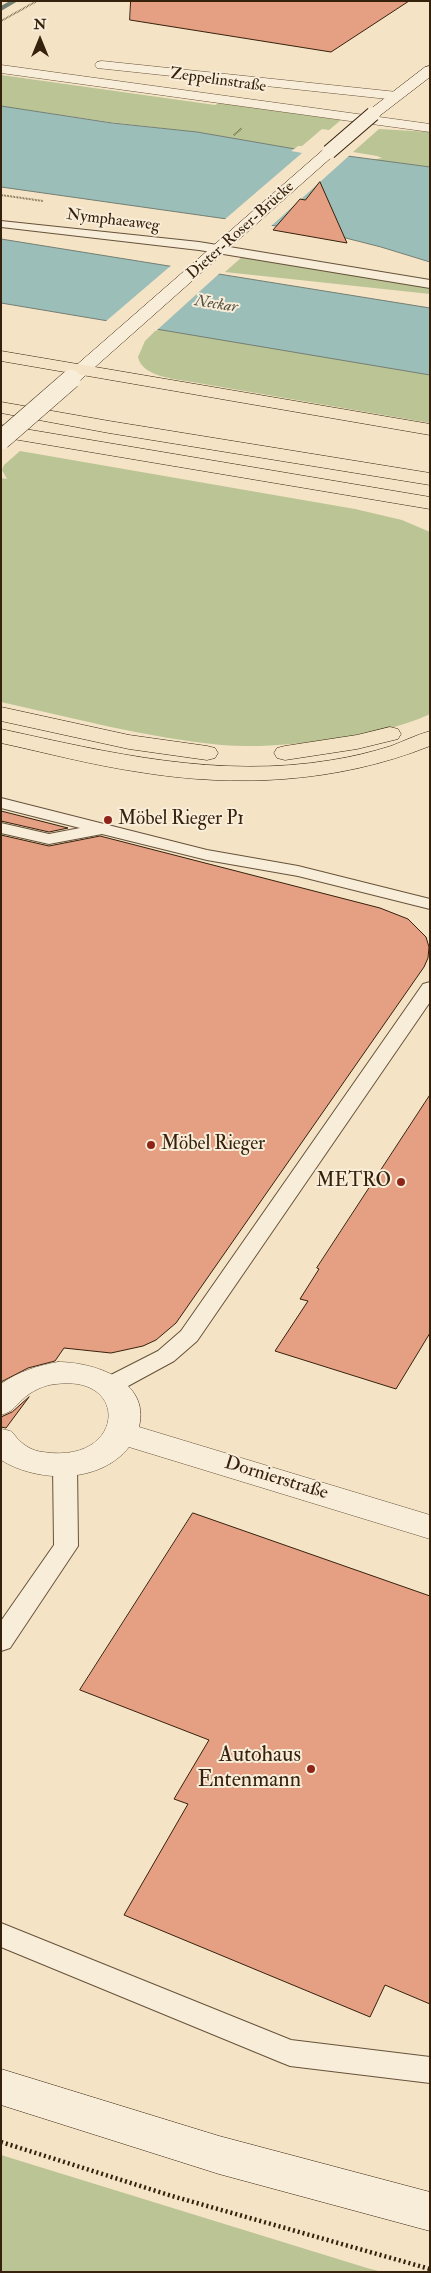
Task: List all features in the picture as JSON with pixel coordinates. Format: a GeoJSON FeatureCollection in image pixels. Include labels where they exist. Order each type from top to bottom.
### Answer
{"type":"FeatureCollection","features":[{"type":"Feature","properties":{"kind":"highway"},"geometry":{"type":"LineString","coordinates":[[1,356],[76,374],[430,430]]}},
{"type":"Feature","properties":{"kind":"highway"},"geometry":{"type":"LineString","coordinates":[[1,407],[139,432],[430,479]]}},
{"type":"Feature","properties":{"kind":"highway"},"geometry":{"type":"LineString","coordinates":[[1,431],[266,477],[380,506],[427,512]]}},
{"type":"Feature","properties":{"kind":"highway"},"geometry":{"type":"LineString","coordinates":[[1,714],[179,751],[229,755],[286,752],[357,742],[420,727],[430,722]]}},
{"type":"Feature","properties":{"kind":"highway"},"geometry":{"type":"LineString","coordinates":[[1,736],[156,767],[240,773],[286,771],[358,762],[388,755],[430,738]]}},
{"type":"Feature","properties":{"kind":"main road"},"geometry":{"type":"LineString","coordinates":[[87,63],[397,96]]}},
{"type":"Feature","properties":{"kind":"main road","name":"Zeppelinstraße"},"geometry":{"type":"LineString","coordinates":[[1,69],[430,128]]}},
{"type":"Feature","properties":{"kind":"main road","name":"Dieter-Roser-Brücke"},"geometry":{"type":"LineString","coordinates":[[1,440],[373,114],[430,70]]}},
{"type":"Feature","properties":{"kind":"main road"},"geometry":{"type":"LineString","coordinates":[[1,1404],[7,1395],[22,1383],[57,1373],[84,1375],[109,1386],[118,1395],[124,1409],[125,1419],[122,1433],[116,1442],[94,1458],[65,1465],[48,1465],[24,1458],[13,1452],[1,1440]]}},
{"type":"Feature","properties":{"kind":"main road","name":"Dornierstraße"},"geometry":{"type":"LineString","coordinates":[[122,1433],[430,1527]]}},
{"type":"Feature","properties":{"kind":"main road"},"geometry":{"type":"LineString","coordinates":[[1,2087],[219,2155],[430,2212]]}},
{"type":"Feature","properties":{"kind":"lane","name":"Nymphaeaweg"},"geometry":{"type":"LineString","coordinates":[[1,224],[242,253],[430,284]]}},
{"type":"Feature","properties":{"kind":"lane"},"geometry":{"type":"LineString","coordinates":[[1,803],[216,857],[298,871],[430,904]]}},
{"type":"Feature","properties":{"kind":"lane"},"geometry":{"type":"LineString","coordinates":[[1,828],[49,838],[104,829]]}},
{"type":"Feature","properties":{"kind":"lane"},"geometry":{"type":"LineString","coordinates":[[109,1386],[166,1356],[189,1336],[430,988]]}},
{"type":"Feature","properties":{"kind":"lane"},"geometry":{"type":"LineString","coordinates":[[1,1641],[66,1546],[65,1465]]}},
{"type":"Feature","properties":{"kind":"lane"},"geometry":{"type":"LineString","coordinates":[[1,1935],[290,2053],[430,2070]]}},
{"type":"Feature","properties":{"kind":"path"},"geometry":{"type":"LineString","coordinates":[[1,21],[37,1]]}},
{"type":"Feature","properties":{"kind":"path"},"geometry":{"type":"LineString","coordinates":[[1,194],[46,201]]}},
{"type":"Feature","properties":{"kind":"path"},"geometry":{"type":"LineString","coordinates":[[1,2142],[182,2199],[430,2269]]}},
{"type":"Feature","properties":{"kind":"green space"},"geometry":{"type":"Polygon","coordinates":[[[1,75],[215,105],[219,103],[341,120],[329,130],[322,129],[302,146],[298,146],[295,149],[197,132],[109,122],[1,106],[1,75]]]}},
{"type":"Feature","properties":{"kind":"green space"},"geometry":{"type":"Polygon","coordinates":[[[379,129],[430,132],[430,167],[372,160],[382,158],[353,152],[379,129]]]}},
{"type":"Feature","properties":{"kind":"green space"},"geometry":{"type":"Polygon","coordinates":[[[242,257],[407,283],[430,288],[430,294],[225,272],[242,257]]]}},
{"type":"Feature","properties":{"kind":"green space"},"geometry":{"type":"Polygon","coordinates":[[[158,328],[430,375],[430,423],[160,376],[146,369],[138,357],[145,341],[158,328]]]}},
{"type":"Feature","properties":{"kind":"green space"},"geometry":{"type":"Polygon","coordinates":[[[20,451],[355,509],[402,520],[430,532],[430,714],[395,727],[347,737],[292,744],[235,746],[193,742],[138,733],[1,702],[1,478],[7,479],[2,470],[4,465],[20,451]]]}},
{"type":"Feature","properties":{"kind":"green space"},"geometry":{"type":"Polygon","coordinates":[[[1,2155],[367,2268],[382,2272],[1,2272],[1,2155]]]}},
{"type":"Feature","properties":{"kind":"water"},"geometry":{"type":"Polygon","coordinates":[[[1,106],[112,123],[197,132],[295,149],[430,167],[430,262],[326,233],[1,187],[1,106]]]}},
{"type":"Feature","properties":{"kind":"water","name":"Neckar"},"geometry":{"type":"Polygon","coordinates":[[[1,239],[430,308],[430,375],[1,303],[1,239]]]}},
{"type":"Feature","properties":{"kind":"pier"},"geometry":{"type":"Polygon","coordinates":[[[297,147],[351,154],[270,227],[224,220],[302,153],[291,151],[297,147]]]}},
{"type":"Feature","properties":{"kind":"pier"},"geometry":{"type":"Polygon","coordinates":[[[174,263],[221,272],[156,331],[105,322],[174,263]]]}},
{"type":"Feature","properties":{"kind":"building"},"geometry":{"type":"Polygon","coordinates":[[[131,1],[409,1],[331,52],[130,20],[131,1]]]}},
{"type":"Feature","properties":{"kind":"building"},"geometry":{"type":"Polygon","coordinates":[[[320,182],[347,243],[273,230],[300,199],[305,200],[320,182]]]}},
{"type":"Feature","properties":{"kind":"building"},"geometry":{"type":"Polygon","coordinates":[[[1,811],[68,828],[49,832],[1,821],[1,811]]]}},
{"type":"Feature","properties":{"kind":"building","name":"Möbel Rieger"},"geometry":{"type":"Polygon","coordinates":[[[1,835],[49,846],[100,836],[380,908],[408,919],[426,937],[429,947],[428,958],[424,967],[176,1323],[156,1340],[143,1346],[111,1353],[64,1348],[55,1361],[28,1368],[1,1382],[1,835]]]}},
{"type":"Feature","properties":{"kind":"building","name":"METRO"},"geometry":{"type":"Polygon","coordinates":[[[430,1095],[430,1333],[396,1389],[275,1351],[308,1301],[300,1299],[319,1269],[317,1268],[430,1095]]]}},
{"type":"Feature","properties":{"kind":"building"},"geometry":{"type":"Polygon","coordinates":[[[29,1397],[6,1428],[1,1427],[1,1417],[12,1412],[29,1397]]]}},
{"type":"Feature","properties":{"kind":"building","name":"Autohaus Entenmann"},"geometry":{"type":"Polygon","coordinates":[[[193,1513],[430,1596],[430,2004],[385,1985],[370,2017],[124,1915],[188,1804],[174,1799],[209,1740],[80,1690],[193,1513]]]}},
{"type":"Feature","properties":{"kind":"waterway"},"geometry":{"type":"LineString","coordinates":[[1,9],[15,1]]}},
{"type":"Feature","properties":{"kind":"place","name":"Möbel Rieger P1"},"geometry":{"type":"Point","coordinates":[108,820]}},
{"type":"Feature","properties":{"kind":"place","name":"Möbel Rieger"},"geometry":{"type":"Point","coordinates":[151,1145]}},
{"type":"Feature","properties":{"kind":"place","name":"METRO"},"geometry":{"type":"Point","coordinates":[401,1182]}},
{"type":"Feature","properties":{"kind":"place","name":"Autohaus Entenmann"},"geometry":{"type":"Point","coordinates":[311,1769]}}]}
